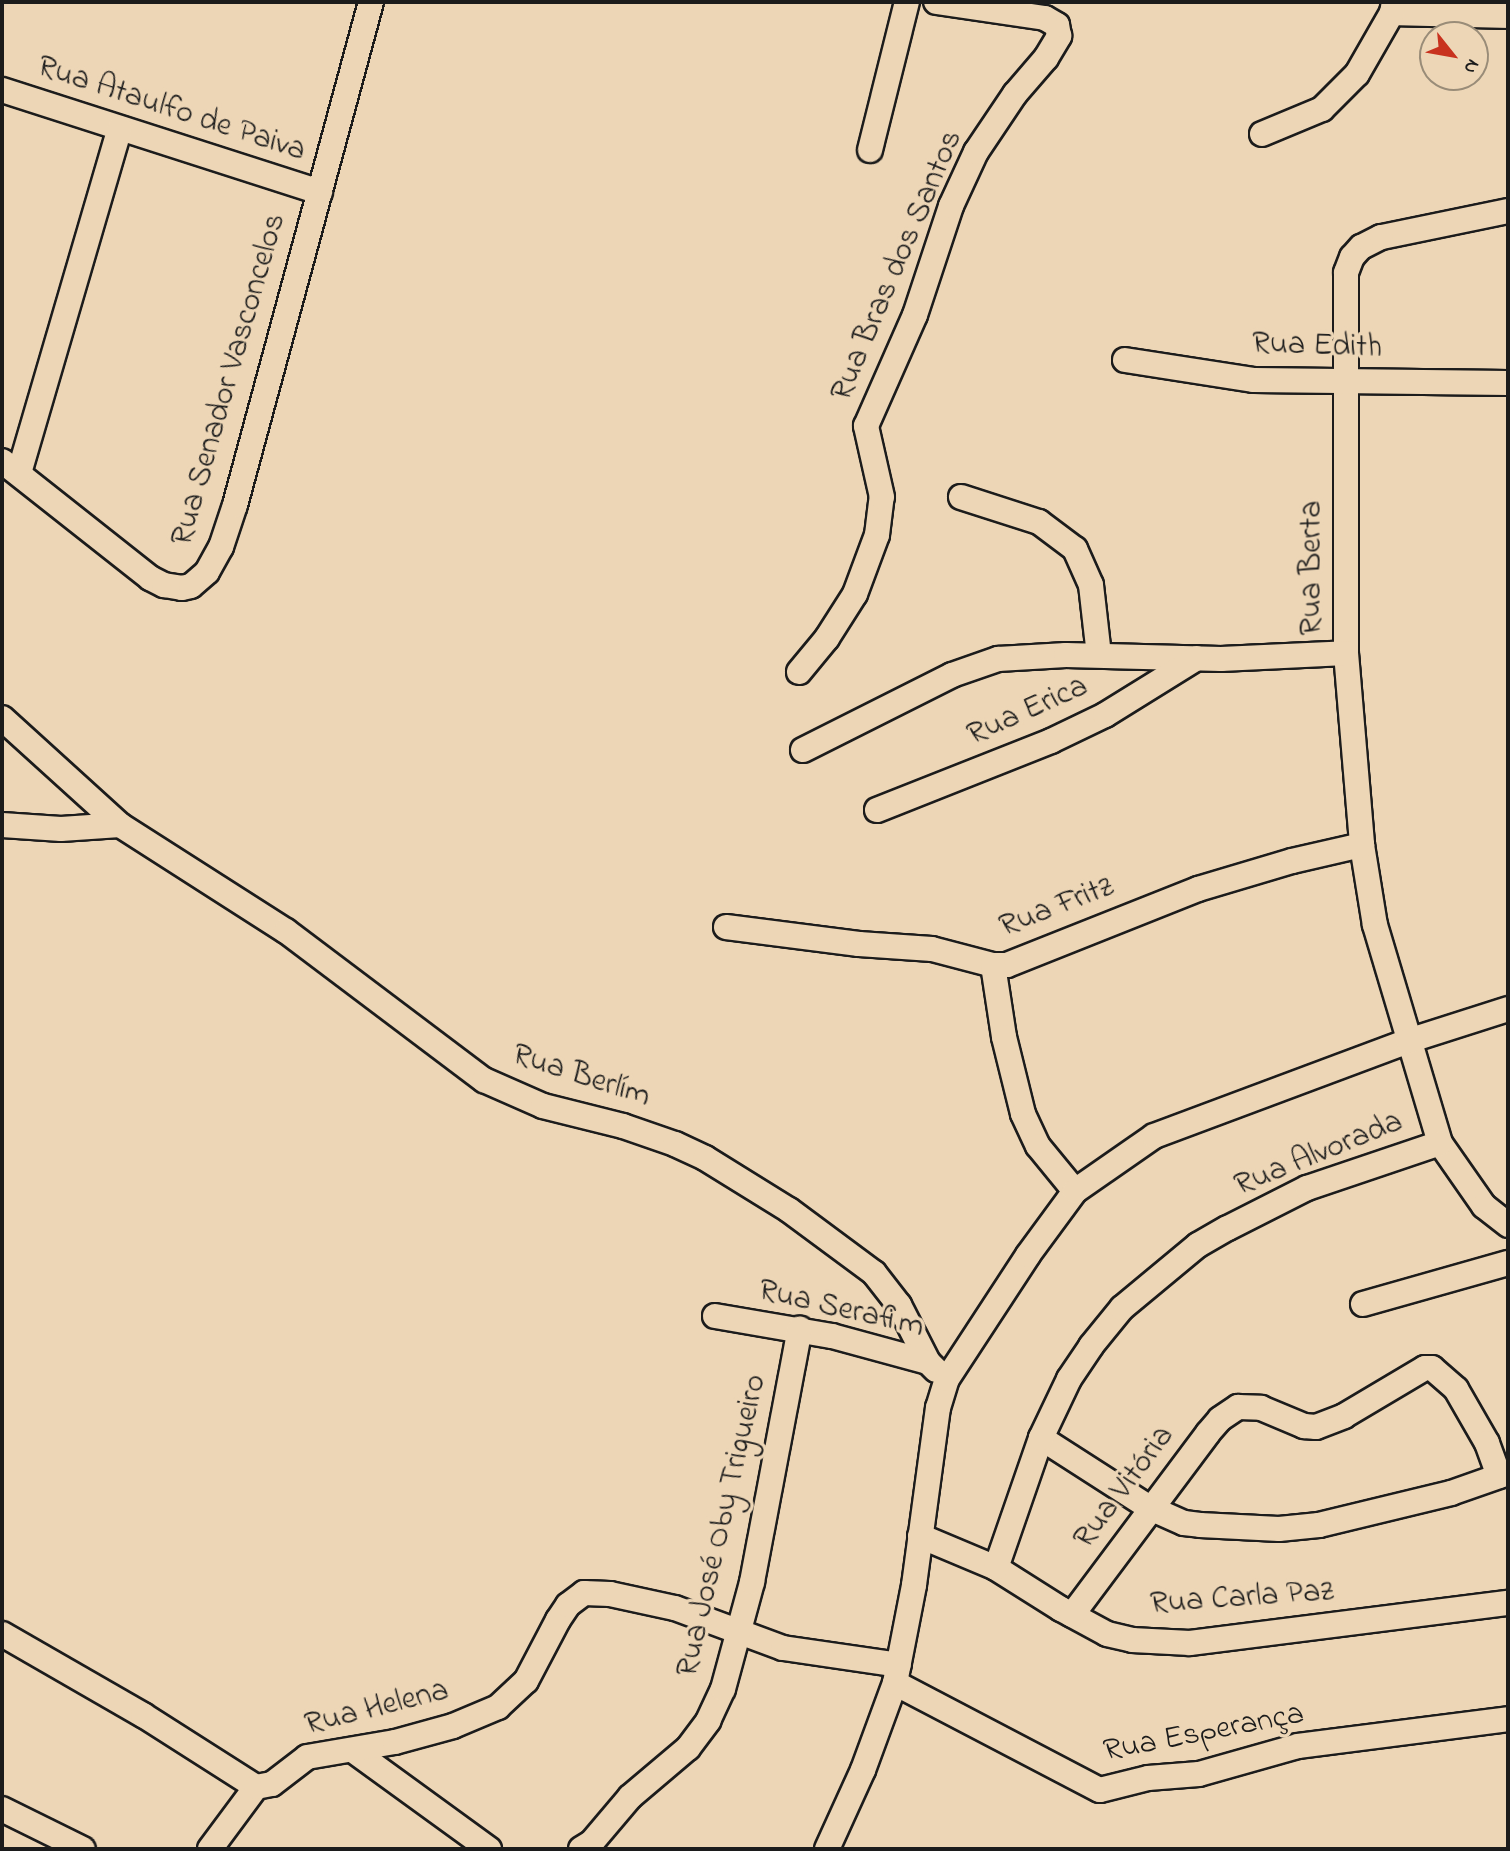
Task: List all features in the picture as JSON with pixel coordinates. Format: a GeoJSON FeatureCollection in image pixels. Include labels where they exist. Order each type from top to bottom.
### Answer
{"type":"FeatureCollection","features":[{"type":"Feature","properties":{"kind":"street","name":"Rua Senador Vasconcelos"},"geometry":{"type":"LineString","coordinates":[[10,467],[150,578],[164,585],[182,588],[191,586],[207,572],[221,547],[234,505],[371,2]]}},
{"type":"Feature","properties":{"kind":"street"},"geometry":{"type":"LineString","coordinates":[[870,150],[907,2]]}},
{"type":"Feature","properties":{"kind":"street","name":"Rua Bras dos Santos"},"geometry":{"type":"LineString","coordinates":[[799,672],[827,638],[855,594],[877,535],[882,497],[866,426],[915,315],[951,206],[976,152],[1015,94],[1046,58],[1059,36],[1057,25],[1045,18],[936,2]]}},
{"type":"Feature","properties":{"kind":"street"},"geometry":{"type":"LineString","coordinates":[[1262,134],[1322,109],[1357,74],[1393,7],[1508,16]]}},
{"type":"Feature","properties":{"kind":"street","name":"Rua Ataulfo de Paiva"},"geometry":{"type":"LineString","coordinates":[[2,90],[320,192]]}},
{"type":"Feature","properties":{"kind":"street"},"geometry":{"type":"LineString","coordinates":[[10,467],[120,128]]}},
{"type":"Feature","properties":{"kind":"street","name":"Rua Berta"},"geometry":{"type":"LineString","coordinates":[[1508,211],[1405,229],[1361,247],[1352,257],[1346,274],[1346,653],[1362,845],[1375,925],[1440,1143],[1485,1206],[1508,1225]]}},
{"type":"Feature","properties":{"kind":"street","name":"Rua Edith"},"geometry":{"type":"LineString","coordinates":[[1125,360],[1254,380],[1508,383]]}},
{"type":"Feature","properties":{"kind":"street"},"geometry":{"type":"LineString","coordinates":[[961,497],[1039,522],[1075,548],[1091,585],[1099,655]]}},
{"type":"Feature","properties":{"kind":"street"},"geometry":{"type":"LineString","coordinates":[[803,750],[953,675],[985,662],[1037,655],[1198,658],[1346,653]]}},
{"type":"Feature","properties":{"kind":"street","name":"Rua Erica"},"geometry":{"type":"LineString","coordinates":[[877,810],[1051,741],[1105,715],[1198,658]]}},
{"type":"Feature","properties":{"kind":"street","name":"Rua Berlím"},"geometry":{"type":"LineString","coordinates":[[2,718],[120,825],[286,931],[484,1080],[543,1106],[623,1126],[675,1144],[705,1158],[789,1210],[874,1273],[899,1305],[928,1362]]}},
{"type":"Feature","properties":{"kind":"street"},"geometry":{"type":"LineString","coordinates":[[2,825],[72,829],[120,825]]}},
{"type":"Feature","properties":{"kind":"street","name":"Rua Fritz"},"geometry":{"type":"LineString","coordinates":[[726,927],[859,944],[932,949],[993,965],[1019,961],[1198,889],[1292,861],[1362,845]]}},
{"type":"Feature","properties":{"kind":"street"},"geometry":{"type":"LineString","coordinates":[[993,965],[1004,1037],[1023,1114],[1038,1146],[1075,1191]]}},
{"type":"Feature","properties":{"kind":"street"},"geometry":{"type":"LineString","coordinates":[[827,1849],[863,1770],[897,1674],[938,1408],[947,1379],[1028,1255],[1075,1191],[1154,1136],[1408,1041],[1508,1009]]}},
{"type":"Feature","properties":{"kind":"street","name":"Rua Alvorada"},"geometry":{"type":"LineString","coordinates":[[996,1568],[1041,1438],[1069,1379],[1091,1346],[1122,1308],[1198,1245],[1307,1188],[1440,1143]]}},
{"type":"Feature","properties":{"kind":"street"},"geometry":{"type":"LineString","coordinates":[[1363,1304],[1508,1263]]}},
{"type":"Feature","properties":{"kind":"street","name":"Rua Serafim"},"geometry":{"type":"LineString","coordinates":[[715,1316],[800,1329],[928,1362],[947,1379]]}},
{"type":"Feature","properties":{"kind":"street","name":"Rua José Oby Trigueiro"},"geometry":{"type":"LineString","coordinates":[[581,1849],[592,1842],[630,1797],[688,1748],[708,1721],[723,1689],[739,1631],[783,1428],[800,1329]]}},
{"type":"Feature","properties":{"kind":"street","name":"Rua Vitória"},"geometry":{"type":"LineString","coordinates":[[1072,1615],[1208,1433],[1220,1419],[1238,1407],[1261,1408],[1304,1426],[1316,1427],[1344,1416],[1425,1368],[1432,1368],[1456,1389],[1504,1474]]}},
{"type":"Feature","properties":{"kind":"street"},"geometry":{"type":"LineString","coordinates":[[1041,1438],[1150,1508],[1184,1523],[1200,1525],[1279,1529],[1319,1525],[1389,1510],[1504,1474]]}},
{"type":"Feature","properties":{"kind":"street","name":"Rua Carla Paz"},"geometry":{"type":"LineString","coordinates":[[920,1536],[996,1568],[1107,1634],[1132,1640],[1180,1644],[1508,1603]]}},
{"type":"Feature","properties":{"kind":"street","name":"Rua Esperança"},"geometry":{"type":"LineString","coordinates":[[579,1595],[590,1592],[675,1608],[783,1648],[897,1674],[1100,1790],[1148,1778],[1199,1774],[1298,1746],[1508,1719]]}},
{"type":"Feature","properties":{"kind":"street","name":"Rua Helena"},"geometry":{"type":"LineString","coordinates":[[210,1849],[256,1787],[272,1784],[293,1766],[316,1753],[354,1751],[453,1726],[498,1707],[526,1681],[558,1620],[579,1595]]}},
{"type":"Feature","properties":{"kind":"street"},"geometry":{"type":"LineString","coordinates":[[2,1634],[143,1715],[256,1787]]}},
{"type":"Feature","properties":{"kind":"street"},"geometry":{"type":"LineString","coordinates":[[354,1751],[489,1849]]}},
{"type":"Feature","properties":{"kind":"street"},"geometry":{"type":"LineString","coordinates":[[2,1809],[83,1849]]}}]}
